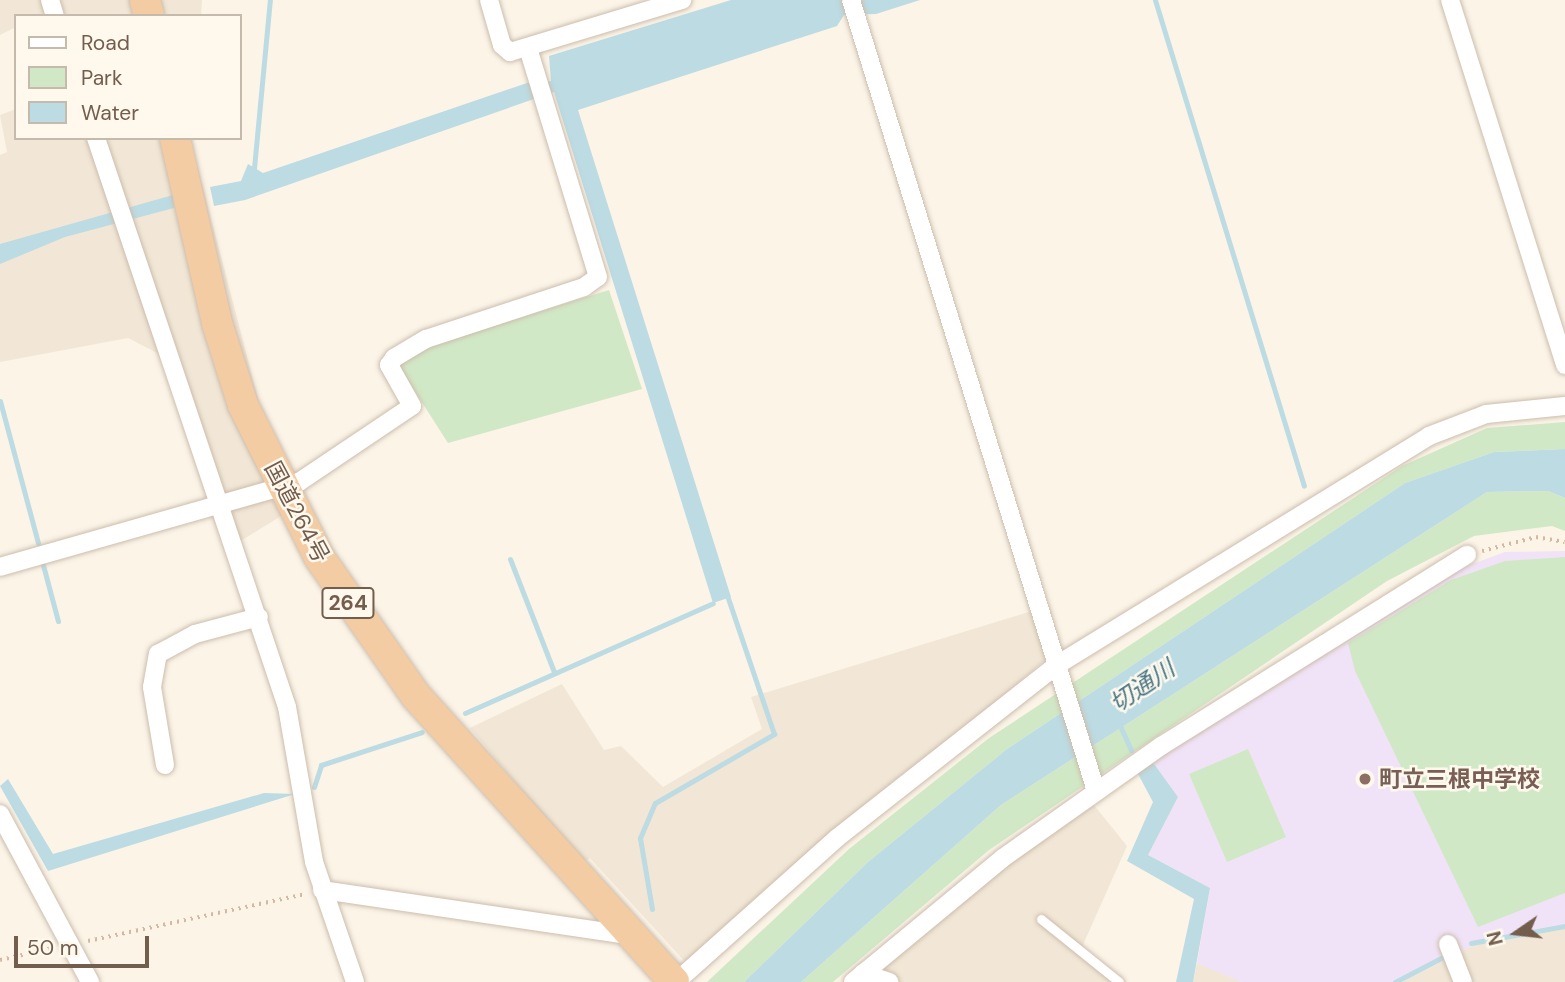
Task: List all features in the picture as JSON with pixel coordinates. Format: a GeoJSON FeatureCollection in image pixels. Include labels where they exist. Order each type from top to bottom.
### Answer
{"type":"FeatureCollection","features":[{"type":"Feature","properties":{"kind":"highway","name":"国道264号"},"geometry":{"type":"LineString","coordinates":[[175,140],[217,323],[243,405],[281,489],[360,623],[416,696],[628,935],[675,982]]}},
{"type":"Feature","properties":{"kind":"street"},"geometry":{"type":"LineString","coordinates":[[489,0],[502,45],[510,52],[682,0]]}},
{"type":"Feature","properties":{"kind":"street"},"geometry":{"type":"LineString","coordinates":[[851,0],[1095,788]]}},
{"type":"Feature","properties":{"kind":"street"},"geometry":{"type":"LineString","coordinates":[[1450,0],[1565,365]]}},
{"type":"Feature","properties":{"kind":"street"},"geometry":{"type":"LineString","coordinates":[[0,567],[219,501],[281,489],[412,406],[389,365],[394,358],[426,339],[584,287],[598,277],[528,48]]}},
{"type":"Feature","properties":{"kind":"street"},"geometry":{"type":"LineString","coordinates":[[97,140],[259,617],[297,743],[322,890],[355,982]]}},
{"type":"Feature","properties":{"kind":"street"},"geometry":{"type":"LineString","coordinates":[[675,982],[836,838],[1058,670],[1429,436],[1486,414],[1565,406]]}},
{"type":"Feature","properties":{"kind":"street"},"geometry":{"type":"LineString","coordinates":[[858,977],[1003,858],[1095,788],[1424,577],[1467,555]]}},
{"type":"Feature","properties":{"kind":"street"},"geometry":{"type":"LineString","coordinates":[[165,765],[152,687],[158,654],[195,634],[259,617]]}},
{"type":"Feature","properties":{"kind":"street"},"geometry":{"type":"LineString","coordinates":[[0,814],[90,982]]}},
{"type":"Feature","properties":{"kind":"street"},"geometry":{"type":"LineString","coordinates":[[322,890],[628,935]]}},
{"type":"Feature","properties":{"kind":"street"},"geometry":{"type":"LineString","coordinates":[[1448,944],[1463,982]]}},
{"type":"Feature","properties":{"kind":"street"},"geometry":{"type":"LineString","coordinates":[[858,977],[889,982]]}},
{"type":"Feature","properties":{"kind":"lane"},"geometry":{"type":"LineString","coordinates":[[1041,919],[1119,982]]}},
{"type":"Feature","properties":{"kind":"path"},"geometry":{"type":"LineString","coordinates":[[1467,555],[1536,537],[1565,542]]}},
{"type":"Feature","properties":{"kind":"path"},"geometry":{"type":"LineString","coordinates":[[0,960],[322,890]]}},
{"type":"Feature","properties":{"kind":"shaded area"},"geometry":{"type":"Polygon","coordinates":[[[0,0],[202,0],[201,14],[14,14],[14,28],[0,35],[0,0]]]}},
{"type":"Feature","properties":{"kind":"shaded area"},"geometry":{"type":"Polygon","coordinates":[[[14,110],[14,140],[191,140],[259,402],[304,502],[229,548],[163,356],[128,338],[0,362],[0,155],[7,152],[0,115],[14,110]]]}},
{"type":"Feature","properties":{"kind":"shaded area","name":"町立三根中学校"},"geometry":{"type":"Polygon","coordinates":[[[1565,551],[1565,928],[1478,943],[1402,982],[1241,982],[1197,963],[1210,888],[1148,855],[1178,797],[1152,761],[1448,573],[1505,552],[1565,551]]]}},
{"type":"Feature","properties":{"kind":"shaded area"},"geometry":{"type":"Polygon","coordinates":[[[1032,611],[1046,659],[688,965],[590,858],[583,863],[470,728],[562,684],[604,750],[621,746],[663,787],[762,729],[751,697],[1032,611]]]}},
{"type":"Feature","properties":{"kind":"shaded area"},"geometry":{"type":"Polygon","coordinates":[[[1094,805],[1127,846],[1082,947],[1127,982],[869,982],[1007,863],[1094,805]]]}},
{"type":"Feature","properties":{"kind":"shaded area"},"geometry":{"type":"Polygon","coordinates":[[[1565,928],[1565,982],[1402,982],[1478,943],[1565,928]]]}},
{"type":"Feature","properties":{"kind":"shaded area"},"geometry":{"type":"Polygon","coordinates":[[[1197,963],[1232,976],[1241,982],[1193,982],[1197,963]]]}},
{"type":"Feature","properties":{"kind":"green space"},"geometry":{"type":"Polygon","coordinates":[[[609,290],[642,389],[448,443],[398,365],[436,344],[609,290]]]}},
{"type":"Feature","properties":{"kind":"green space"},"geometry":{"type":"Polygon","coordinates":[[[1565,422],[1565,449],[1494,452],[1405,483],[1007,749],[868,862],[744,982],[707,982],[849,849],[989,738],[1402,466],[1487,428],[1565,422]]]}},
{"type":"Feature","properties":{"kind":"green space"},"geometry":{"type":"Polygon","coordinates":[[[1548,491],[1565,498],[1565,531],[1552,526],[1474,536],[1387,581],[989,850],[833,982],[801,982],[1001,805],[1487,492],[1548,491]]]}},
{"type":"Feature","properties":{"kind":"green space"},"geometry":{"type":"Polygon","coordinates":[[[1565,557],[1565,893],[1478,927],[1355,671],[1348,643],[1451,580],[1505,561],[1565,557]]]}},
{"type":"Feature","properties":{"kind":"green space"},"geometry":{"type":"Polygon","coordinates":[[[1248,749],[1286,837],[1227,862],[1189,774],[1248,749]]]}},
{"type":"Feature","properties":{"kind":"water"},"geometry":{"type":"Polygon","coordinates":[[[731,0],[920,0],[876,14],[844,15],[837,26],[578,110],[731,597],[713,603],[554,92],[245,200],[214,206],[210,187],[241,181],[248,164],[263,173],[527,83],[551,81],[549,56],[731,0]]]}},
{"type":"Feature","properties":{"kind":"water"},"geometry":{"type":"Polygon","coordinates":[[[173,195],[174,208],[65,237],[0,264],[0,244],[173,195]]]}},
{"type":"Feature","properties":{"kind":"water","name":"切通川"},"geometry":{"type":"Polygon","coordinates":[[[1565,449],[1565,498],[1548,491],[1487,492],[1001,805],[801,982],[744,982],[868,862],[1007,749],[1405,483],[1494,452],[1565,449]]]}},
{"type":"Feature","properties":{"kind":"water"},"geometry":{"type":"Polygon","coordinates":[[[1152,761],[1178,797],[1148,855],[1210,888],[1193,982],[1176,982],[1194,899],[1127,861],[1153,802],[1137,772],[1152,761]]]}},
{"type":"Feature","properties":{"kind":"water"},"geometry":{"type":"Polygon","coordinates":[[[8,779],[53,854],[264,793],[295,794],[48,871],[0,786],[8,779]]]}},
{"type":"Feature","properties":{"kind":"waterway"},"geometry":{"type":"LineString","coordinates":[[254,168],[270,0]]}},
{"type":"Feature","properties":{"kind":"waterway"},"geometry":{"type":"LineString","coordinates":[[1155,0],[1304,486]]}},
{"type":"Feature","properties":{"kind":"waterway"},"geometry":{"type":"LineString","coordinates":[[0,401],[38,543]]}},
{"type":"Feature","properties":{"kind":"waterway"},"geometry":{"type":"LineString","coordinates":[[510,559],[554,672]]}},
{"type":"Feature","properties":{"kind":"waterway"},"geometry":{"type":"LineString","coordinates":[[43,565],[58,621]]}},
{"type":"Feature","properties":{"kind":"waterway"},"geometry":{"type":"LineString","coordinates":[[652,909],[640,838],[655,803],[774,734],[728,598]]}},
{"type":"Feature","properties":{"kind":"waterway"},"geometry":{"type":"LineString","coordinates":[[465,713],[713,603]]}},
{"type":"Feature","properties":{"kind":"waterway","name":"切通川"},"geometry":{"type":"LineString","coordinates":[[1118,721],[1131,750]]}},
{"type":"Feature","properties":{"kind":"waterway"},"geometry":{"type":"LineString","coordinates":[[314,787],[321,765],[422,732]]}},
{"type":"Feature","properties":{"kind":"waterway"},"geometry":{"type":"LineString","coordinates":[[1471,943],[1565,926]]}},
{"type":"Feature","properties":{"kind":"waterway"},"geometry":{"type":"LineString","coordinates":[[1395,982],[1443,957]]}},
{"type":"Feature","properties":{"kind":"place","name":"町立三根中学校"},"geometry":{"type":"Point","coordinates":[1365,779]}}]}
